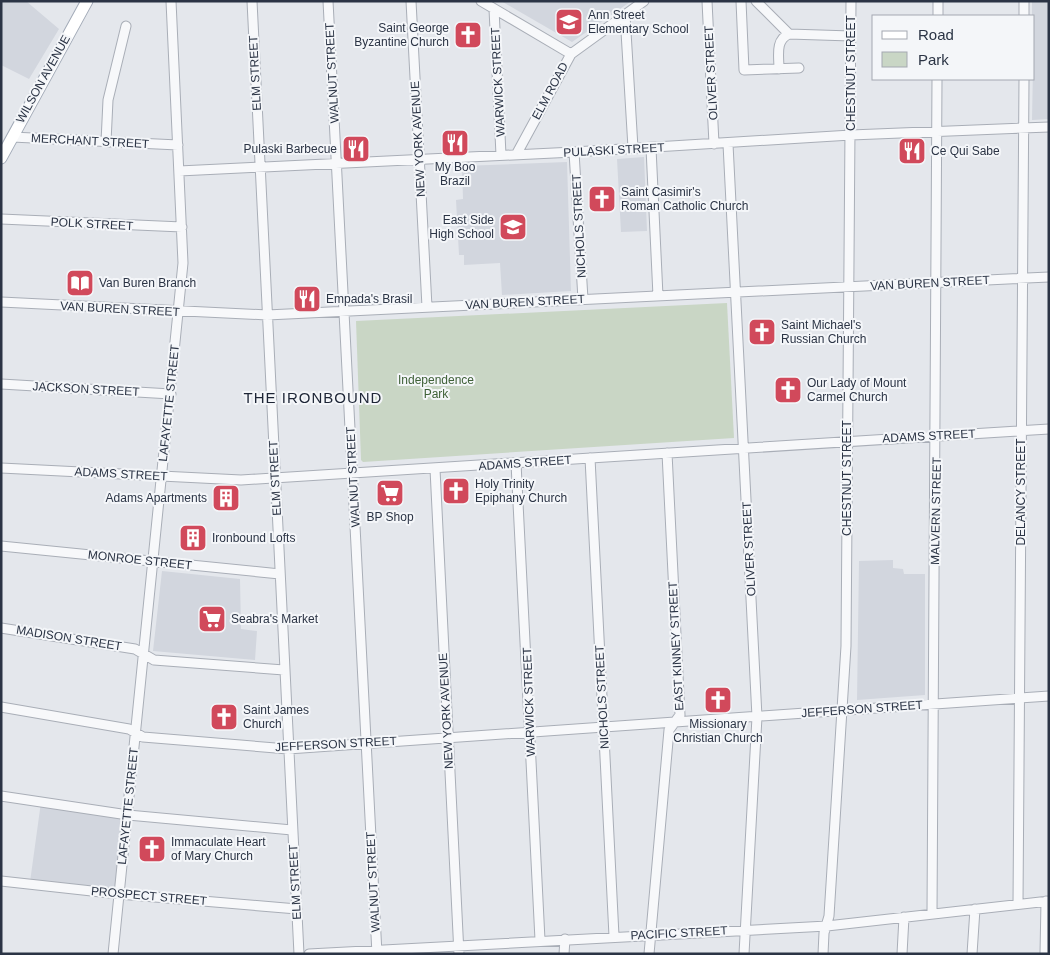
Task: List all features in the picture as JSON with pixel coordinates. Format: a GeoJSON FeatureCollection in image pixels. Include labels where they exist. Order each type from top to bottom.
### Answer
{"type":"FeatureCollection","features":[{"type":"Feature","properties":{"kind":"main road","name":"WILSON AVENUE"},"geometry":{"type":"LineString","coordinates":[[1,158],[6,137],[87,1]]}},
{"type":"Feature","properties":{"kind":"street","name":"LAFAYETTE STREET"},"geometry":{"type":"LineString","coordinates":[[113,954],[183,263],[171,1]]}},
{"type":"Feature","properties":{"kind":"street","name":"ELM STREET"},"geometry":{"type":"LineString","coordinates":[[252,1],[299,954]]}},
{"type":"Feature","properties":{"kind":"street","name":"WALNUT STREET"},"geometry":{"type":"LineString","coordinates":[[328,1],[377,952]]}},
{"type":"Feature","properties":{"kind":"street","name":"NEW YORK AVENUE"},"geometry":{"type":"LineString","coordinates":[[411,1],[426,307]]}},
{"type":"Feature","properties":{"kind":"street"},"geometry":{"type":"LineString","coordinates":[[481,1],[571,54]]}},
{"type":"Feature","properties":{"kind":"street","name":"ELM ROAD"},"geometry":{"type":"LineString","coordinates":[[516,155],[571,54],[644,1]]}},
{"type":"Feature","properties":{"kind":"street","name":"OLIVER STREET"},"geometry":{"type":"LineString","coordinates":[[707,1],[714,144]]}},
{"type":"Feature","properties":{"kind":"street"},"geometry":{"type":"LineString","coordinates":[[741,1],[744,70],[799,68]]}},
{"type":"Feature","properties":{"kind":"street"},"geometry":{"type":"LineString","coordinates":[[756,1],[789,34]]}},
{"type":"Feature","properties":{"kind":"street","name":"CHESTNUT STREET"},"geometry":{"type":"LineString","coordinates":[[823,954],[846,646],[851,1]]}},
{"type":"Feature","properties":{"kind":"street"},"geometry":{"type":"LineString","coordinates":[[938,1],[938,15]]}},
{"type":"Feature","properties":{"kind":"street"},"geometry":{"type":"LineString","coordinates":[[1024,1],[1024,15]]}},
{"type":"Feature","properties":{"kind":"street","name":"WARWICK STREET"},"geometry":{"type":"LineString","coordinates":[[494,9],[501,155]]}},
{"type":"Feature","properties":{"kind":"street"},"geometry":{"type":"LineString","coordinates":[[625,15],[633,148]]}},
{"type":"Feature","properties":{"kind":"street"},"geometry":{"type":"LineString","coordinates":[[106,142],[108,100],[126,26]]}},
{"type":"Feature","properties":{"kind":"street"},"geometry":{"type":"LineString","coordinates":[[779,69],[780,43],[783,37],[789,34],[851,36]]}},
{"type":"Feature","properties":{"kind":"street","name":"MALVERN STREET"},"geometry":{"type":"LineString","coordinates":[[932,914],[937,80]]}},
{"type":"Feature","properties":{"kind":"street","name":"DELANCY STREET"},"geometry":{"type":"LineString","coordinates":[[1018,904],[1024,80]]}},
{"type":"Feature","properties":{"kind":"street","name":"PULASKI STREET"},"geometry":{"type":"LineString","coordinates":[[179,171],[728,144],[851,135],[1049,127]]}},
{"type":"Feature","properties":{"kind":"street","name":"MERCHANT STREET"},"geometry":{"type":"LineString","coordinates":[[6,137],[178,145]]}},
{"type":"Feature","properties":{"kind":"street","name":"OLIVER STREET"},"geometry":{"type":"LineString","coordinates":[[728,144],[757,717],[744,954]]}},
{"type":"Feature","properties":{"kind":"street"},"geometry":{"type":"LineString","coordinates":[[651,148],[658,296]]}},
{"type":"Feature","properties":{"kind":"street","name":"NICHOLS STREET"},"geometry":{"type":"LineString","coordinates":[[574,152],[583,299]]}},
{"type":"Feature","properties":{"kind":"street","name":"POLK STREET"},"geometry":{"type":"LineString","coordinates":[[1,220],[182,227]]}},
{"type":"Feature","properties":{"kind":"street","name":"VAN BUREN STREET"},"geometry":{"type":"LineString","coordinates":[[1,302],[267,315],[1049,277]]}},
{"type":"Feature","properties":{"kind":"street","name":"JACKSON STREET"},"geometry":{"type":"LineString","coordinates":[[1,384],[170,394]]}},
{"type":"Feature","properties":{"kind":"street","name":"ADAMS STREET"},"geometry":{"type":"LineString","coordinates":[[1,468],[241,480],[1049,429]]}},
{"type":"Feature","properties":{"kind":"street","name":"EAST KINNEY STREET"},"geometry":{"type":"LineString","coordinates":[[649,954],[669,730],[680,715],[667,453]]}},
{"type":"Feature","properties":{"kind":"street","name":"NICHOLS STREET"},"geometry":{"type":"LineString","coordinates":[[590,458],[614,936]]}},
{"type":"Feature","properties":{"kind":"street","name":"WARWICK STREET"},"geometry":{"type":"LineString","coordinates":[[516,463],[540,940]]}},
{"type":"Feature","properties":{"kind":"street","name":"NEW YORK AVENUE"},"geometry":{"type":"LineString","coordinates":[[434,468],[458,949]]}},
{"type":"Feature","properties":{"kind":"street","name":"MONROE STREET"},"geometry":{"type":"LineString","coordinates":[[1,546],[280,574]]}},
{"type":"Feature","properties":{"kind":"street","name":"MADISON STREET"},"geometry":{"type":"LineString","coordinates":[[1,628],[135,649],[154,660],[284,670]]}},
{"type":"Feature","properties":{"kind":"street","name":"JEFFERSON STREET"},"geometry":{"type":"LineString","coordinates":[[1,707],[128,729],[143,738],[288,749],[842,712],[1049,696]]}},
{"type":"Feature","properties":{"kind":"street"},"geometry":{"type":"LineString","coordinates":[[1,796],[128,815],[292,830]]}},
{"type":"Feature","properties":{"kind":"street","name":"PROSPECT STREET"},"geometry":{"type":"LineString","coordinates":[[1,881],[119,894],[297,909]]}},
{"type":"Feature","properties":{"kind":"street"},"geometry":{"type":"LineString","coordinates":[[1045,954],[1048,901]]}},
{"type":"Feature","properties":{"kind":"street","name":"PACIFIC STREET"},"geometry":{"type":"LineString","coordinates":[[309,954],[458,949],[540,940],[826,926],[1048,901]]}},
{"type":"Feature","properties":{"kind":"street"},"geometry":{"type":"LineString","coordinates":[[972,954],[975,909]]}},
{"type":"Feature","properties":{"kind":"street"},"geometry":{"type":"LineString","coordinates":[[902,954],[904,917]]}},
{"type":"Feature","properties":{"kind":"street"},"geometry":{"type":"LineString","coordinates":[[564,954],[565,939]]}},
{"type":"Feature","properties":{"kind":"shaded area"},"geometry":{"type":"Polygon","coordinates":[[[1,1],[26,1],[59,29],[29,79],[1,65],[1,1]]]}},
{"type":"Feature","properties":{"kind":"shaded area","name":"Ann Street Elementary School"},"geometry":{"type":"Polygon","coordinates":[[[501,1],[630,1],[630,2],[572,42],[501,1]]]}},
{"type":"Feature","properties":{"kind":"shaded area"},"geometry":{"type":"Polygon","coordinates":[[[1032,1],[1049,1],[1049,119],[1032,120],[1033,80],[1035,80],[1035,15],[1032,15],[1032,1]]]}},
{"type":"Feature","properties":{"kind":"shaded area"},"geometry":{"type":"Polygon","coordinates":[[[644,157],[647,231],[621,232],[617,159],[644,157]]]}},
{"type":"Feature","properties":{"kind":"shaded area","name":"East Side High School"},"geometry":{"type":"Polygon","coordinates":[[[567,162],[571,291],[502,295],[500,263],[464,265],[464,255],[459,255],[456,200],[463,199],[462,166],[567,162]]]}},
{"type":"Feature","properties":{"kind":"shaded area"},"geometry":{"type":"Polygon","coordinates":[[[893,560],[893,568],[903,569],[904,574],[925,574],[925,695],[857,700],[859,561],[893,560]]]}},
{"type":"Feature","properties":{"kind":"shaded area"},"geometry":{"type":"Polygon","coordinates":[[[162,571],[240,579],[241,629],[257,631],[255,660],[153,651],[162,571]]]}},
{"type":"Feature","properties":{"kind":"shaded area"},"geometry":{"type":"Polygon","coordinates":[[[41,802],[128,815],[119,894],[30,882],[41,802]]]}},
{"type":"Feature","properties":{"kind":"green space","name":"Independence Park"},"geometry":{"type":"Polygon","coordinates":[[[727,303],[734,438],[363,462],[361,460],[356,321],[727,303]]]}},
{"type":"Feature","properties":{"kind":"place","name":"Ann Street Elementary School"},"geometry":{"type":"Point","coordinates":[569,22]}},
{"type":"Feature","properties":{"kind":"place","name":"Saint George Byzantine Church"},"geometry":{"type":"Point","coordinates":[468,35]}},
{"type":"Feature","properties":{"kind":"place","name":"My Boo Brazil"},"geometry":{"type":"Point","coordinates":[455,143]}},
{"type":"Feature","properties":{"kind":"place","name":"Pulaski Barbecue"},"geometry":{"type":"Point","coordinates":[356,149]}},
{"type":"Feature","properties":{"kind":"place","name":"Ce Qui Sabe"},"geometry":{"type":"Point","coordinates":[912,151]}},
{"type":"Feature","properties":{"kind":"place","name":"Saint Casimir's Roman Catholic Church"},"geometry":{"type":"Point","coordinates":[602,199]}},
{"type":"Feature","properties":{"kind":"place","name":"East Side High School"},"geometry":{"type":"Point","coordinates":[513,227]}},
{"type":"Feature","properties":{"kind":"place","name":"Van Buren Branch"},"geometry":{"type":"Point","coordinates":[80,283]}},
{"type":"Feature","properties":{"kind":"place","name":"Empada's Brasil"},"geometry":{"type":"Point","coordinates":[307,299]}},
{"type":"Feature","properties":{"kind":"place","name":"Saint Michael's Russian Church"},"geometry":{"type":"Point","coordinates":[762,332]}},
{"type":"Feature","properties":{"kind":"place","name":"Our Lady of Mount Carmel Church"},"geometry":{"type":"Point","coordinates":[788,390]}},
{"type":"Feature","properties":{"kind":"place","name":"Holy Trinity Epiphany Church"},"geometry":{"type":"Point","coordinates":[456,491]}},
{"type":"Feature","properties":{"kind":"place","name":"BP Shop"},"geometry":{"type":"Point","coordinates":[390,493]}},
{"type":"Feature","properties":{"kind":"place","name":"Adams Apartments"},"geometry":{"type":"Point","coordinates":[226,498]}},
{"type":"Feature","properties":{"kind":"place","name":"Ironbound Lofts"},"geometry":{"type":"Point","coordinates":[193,538]}},
{"type":"Feature","properties":{"kind":"place","name":"Seabra's Market"},"geometry":{"type":"Point","coordinates":[212,619]}},
{"type":"Feature","properties":{"kind":"place","name":"Missionary Christian Church"},"geometry":{"type":"Point","coordinates":[718,700]}},
{"type":"Feature","properties":{"kind":"place","name":"Saint James Church"},"geometry":{"type":"Point","coordinates":[224,717]}},
{"type":"Feature","properties":{"kind":"place","name":"Immaculate Heart of Mary Church"},"geometry":{"type":"Point","coordinates":[152,849]}},
{"type":"Feature","properties":{"kind":"district","name":"THE IRONBOUND"},"geometry":{"type":"Point","coordinates":[313,397]}}]}
